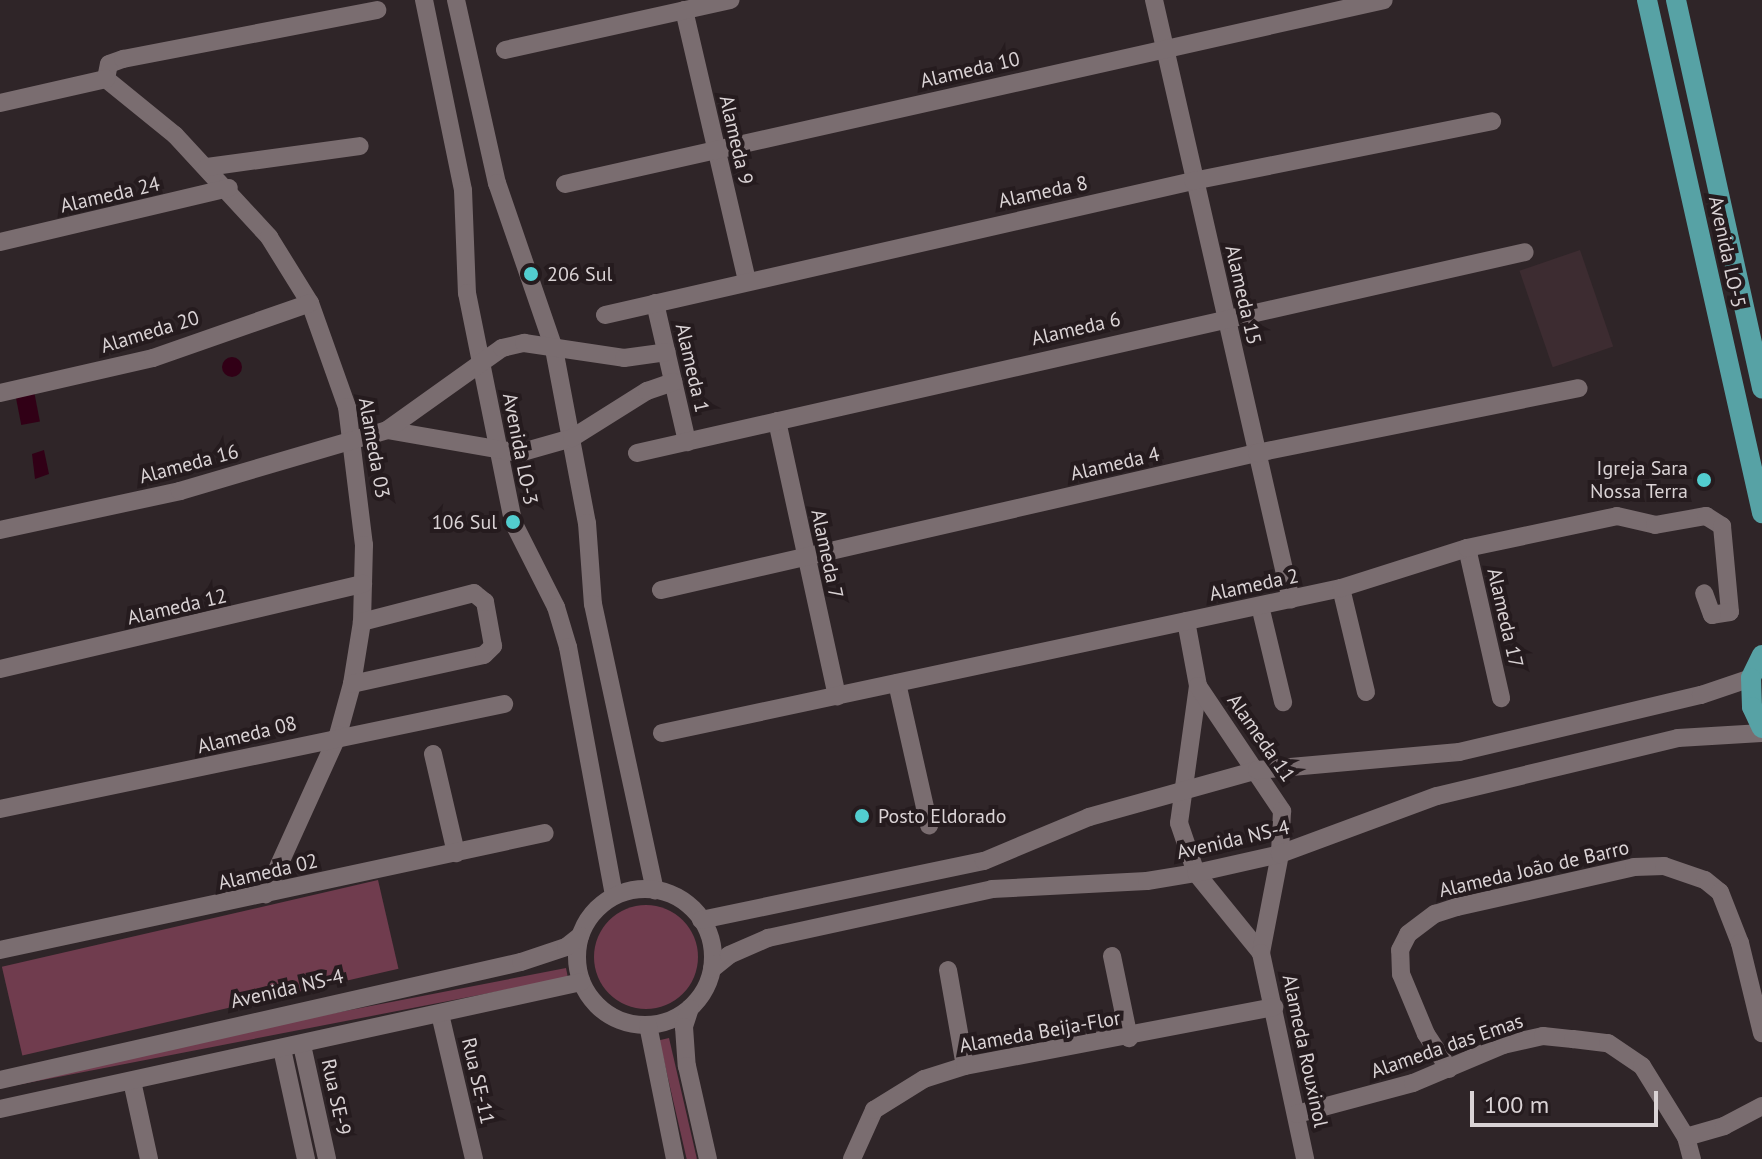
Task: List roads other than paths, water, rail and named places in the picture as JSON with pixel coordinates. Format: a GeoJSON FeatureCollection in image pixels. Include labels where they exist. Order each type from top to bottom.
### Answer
{"type":"FeatureCollection","features":[{"type":"Feature","properties":{"kind":"main road","name":"Avenida LO-5"},"geometry":{"type":"LineString","coordinates":[[1647,0],[1762,513]]}},
{"type":"Feature","properties":{"kind":"main road","name":"Avenida LO-5"},"geometry":{"type":"LineString","coordinates":[[1676,0],[1762,389]]}},
{"type":"Feature","properties":{"kind":"main road"},"geometry":{"type":"LineString","coordinates":[[1762,655],[1751,678],[1752,707],[1762,730]]}},
{"type":"Feature","properties":{"kind":"street","name":"Avenida LO-3"},"geometry":{"type":"LineString","coordinates":[[424,0],[463,190],[467,293],[513,522],[556,607],[568,647],[614,896]]}},
{"type":"Feature","properties":{"kind":"street"},"geometry":{"type":"LineString","coordinates":[[456,0],[497,183],[554,349],[587,523],[593,604],[655,890]]}},
{"type":"Feature","properties":{"kind":"street"},"geometry":{"type":"LineString","coordinates":[[505,50],[731,0]]}},
{"type":"Feature","properties":{"kind":"street","name":"Alameda 15"},"geometry":{"type":"LineString","coordinates":[[1154,0],[1291,600]]}},
{"type":"Feature","properties":{"kind":"street","name":"Alameda 10"},"geometry":{"type":"LineString","coordinates":[[565,184],[1384,0]]}},
{"type":"Feature","properties":{"kind":"street"},"geometry":{"type":"LineString","coordinates":[[0,103],[106,79],[109,64],[123,59],[377,10]]}},
{"type":"Feature","properties":{"kind":"street","name":"Alameda 9"},"geometry":{"type":"LineString","coordinates":[[684,10],[747,280]]}},
{"type":"Feature","properties":{"kind":"street","name":"Alameda 03"},"geometry":{"type":"LineString","coordinates":[[106,79],[146,108],[229,188],[269,237],[310,303],[327,343],[353,440],[362,506],[363,584],[362,622],[352,684],[338,735],[266,894]]}},
{"type":"Feature","properties":{"kind":"street","name":"Alameda 8"},"geometry":{"type":"LineString","coordinates":[[605,315],[747,280],[1193,181],[1492,121]]}},
{"type":"Feature","properties":{"kind":"street"},"geometry":{"type":"LineString","coordinates":[[207,167],[360,146]]}},
{"type":"Feature","properties":{"kind":"street","name":"Alameda 24"},"geometry":{"type":"LineString","coordinates":[[0,242],[229,188]]}},
{"type":"Feature","properties":{"kind":"street","name":"Alameda 6"},"geometry":{"type":"LineString","coordinates":[[637,453],[1525,252]]}},
{"type":"Feature","properties":{"kind":"street","name":"Alameda 20"},"geometry":{"type":"LineString","coordinates":[[0,393],[153,358],[310,303]]}},
{"type":"Feature","properties":{"kind":"street","name":"Alameda 1"},"geometry":{"type":"LineString","coordinates":[[655,303],[687,442]]}},
{"type":"Feature","properties":{"kind":"street","name":"Alameda 16"},"geometry":{"type":"LineString","coordinates":[[0,530],[180,491],[387,430],[502,348],[524,343],[624,358],[667,352]]}},
{"type":"Feature","properties":{"kind":"street","name":"Alameda 16"},"geometry":{"type":"LineString","coordinates":[[387,430],[519,453],[572,438],[647,391],[673,382]]}},
{"type":"Feature","properties":{"kind":"street","name":"Alameda 4"},"geometry":{"type":"LineString","coordinates":[[661,590],[1257,453],[1579,388]]}},
{"type":"Feature","properties":{"kind":"street","name":"Alameda 7"},"geometry":{"type":"LineString","coordinates":[[777,421],[837,697]]}},
{"type":"Feature","properties":{"kind":"street","name":"Alameda 2"},"geometry":{"type":"LineString","coordinates":[[662,733],[1291,600],[1341,588],[1467,548],[1617,516],[1655,525],[1706,516],[1722,526],[1732,608],[1712,615],[1704,593]]}},
{"type":"Feature","properties":{"kind":"street","name":"Alameda 17"},"geometry":{"type":"LineString","coordinates":[[1467,548],[1501,698]]}},
{"type":"Feature","properties":{"kind":"street","name":"Alameda 12"},"geometry":{"type":"LineString","coordinates":[[0,669],[363,584]]}},
{"type":"Feature","properties":{"kind":"street"},"geometry":{"type":"LineString","coordinates":[[1341,588],[1366,692]]}},
{"type":"Feature","properties":{"kind":"street"},"geometry":{"type":"LineString","coordinates":[[352,684],[484,655],[493,646],[485,602],[474,593],[362,622]]}},
{"type":"Feature","properties":{"kind":"street"},"geometry":{"type":"LineString","coordinates":[[1260,606],[1283,702]]}},
{"type":"Feature","properties":{"kind":"street","name":"Alameda 11"},"geometry":{"type":"LineString","coordinates":[[1186,621],[1198,686],[1180,790],[1179,823],[1196,873],[1261,953]]}},
{"type":"Feature","properties":{"kind":"street"},"geometry":{"type":"LineString","coordinates":[[701,920],[984,861],[1089,817],[1257,770],[1459,752],[1701,695],[1751,678]]}},
{"type":"Feature","properties":{"kind":"street"},"geometry":{"type":"LineString","coordinates":[[897,683],[929,825]]}},
{"type":"Feature","properties":{"kind":"street","name":"Alameda 11"},"geometry":{"type":"LineString","coordinates":[[1198,686],[1282,811],[1280,854],[1261,953]]}},
{"type":"Feature","properties":{"kind":"street","name":"Alameda 08"},"geometry":{"type":"LineString","coordinates":[[0,809],[170,776],[338,735],[504,704]]}},
{"type":"Feature","properties":{"kind":"street","name":"Avenida NS-4"},"geometry":{"type":"LineString","coordinates":[[712,969],[729,955],[768,938],[992,889],[1147,881],[1196,873],[1280,854],[1437,796],[1678,738],[1762,730]]}},
{"type":"Feature","properties":{"kind":"street"},"geometry":{"type":"LineString","coordinates":[[433,754],[456,853]]}},
{"type":"Feature","properties":{"kind":"street","name":"Alameda 02"},"geometry":{"type":"LineString","coordinates":[[0,950],[545,833]]}},
{"type":"Feature","properties":{"kind":"street","name":"Alameda João de Barro"},"geometry":{"type":"LineString","coordinates":[[1449,1069],[1426,1034],[1401,974],[1400,950],[1408,934],[1435,914],[1457,907],[1634,867],[1664,866],[1705,880],[1720,892],[1740,943],[1762,1033]]}},
{"type":"Feature","properties":{"kind":"street"},"geometry":{"type":"LineString","coordinates":[[690,1008],[648,1025],[609,1016],[581,982],[577,959],[580,936],[614,896],[655,890],[676,897],[701,920],[712,948],[712,969],[690,1008],[684,1027],[687,1066],[708,1159]]}},
{"type":"Feature","properties":{"kind":"street","name":"Avenida NS-4"},"geometry":{"type":"LineString","coordinates":[[0,1080],[521,962],[566,947],[580,936]]}},
{"type":"Feature","properties":{"kind":"street","name":"Alameda Rouxinol"},"geometry":{"type":"LineString","coordinates":[[1261,953],[1305,1159]]}},
{"type":"Feature","properties":{"kind":"street"},"geometry":{"type":"LineString","coordinates":[[1112,956],[1129,1038]]}},
{"type":"Feature","properties":{"kind":"street"},"geometry":{"type":"LineString","coordinates":[[948,970],[965,1066]]}},
{"type":"Feature","properties":{"kind":"street"},"geometry":{"type":"LineString","coordinates":[[0,1109],[581,982]]}},
{"type":"Feature","properties":{"kind":"street","name":"Alameda Beija-Flor"},"geometry":{"type":"LineString","coordinates":[[852,1159],[874,1110],[924,1079],[965,1066],[1129,1038],[1274,1007]]}},
{"type":"Feature","properties":{"kind":"street","name":"Rua SE-11"},"geometry":{"type":"LineString","coordinates":[[440,1014],[474,1159]]}},
{"type":"Feature","properties":{"kind":"street"},"geometry":{"type":"LineString","coordinates":[[648,1025],[675,1159]]}},
{"type":"Feature","properties":{"kind":"street","name":"Alameda das Emas"},"geometry":{"type":"LineString","coordinates":[[1297,1114],[1449,1069],[1503,1045],[1543,1036],[1608,1043],[1642,1066],[1686,1137],[1692,1159]]}},
{"type":"Feature","properties":{"kind":"street","name":"Rua SE-9"},"geometry":{"type":"LineString","coordinates":[[302,1045],[327,1159]]}},
{"type":"Feature","properties":{"kind":"street"},"geometry":{"type":"LineString","coordinates":[[282,1049],[306,1159]]}},
{"type":"Feature","properties":{"kind":"street"},"geometry":{"type":"LineString","coordinates":[[132,1081],[149,1159]]}},
{"type":"Feature","properties":{"kind":"street"},"geometry":{"type":"LineString","coordinates":[[1686,1137],[1724,1126],[1762,1106]]}},
{"type":"Feature","properties":{"kind":"place","name":"206 Sul"},"geometry":{"type":"Point","coordinates":[531,274]}},
{"type":"Feature","properties":{"kind":"place","name":"Igreja Sara Nossa Terra"},"geometry":{"type":"Point","coordinates":[1704,480]}},
{"type":"Feature","properties":{"kind":"place","name":"106 Sul"},"geometry":{"type":"Point","coordinates":[513,522]}},
{"type":"Feature","properties":{"kind":"place","name":"Posto Eldorado"},"geometry":{"type":"Point","coordinates":[862,816]}}]}
